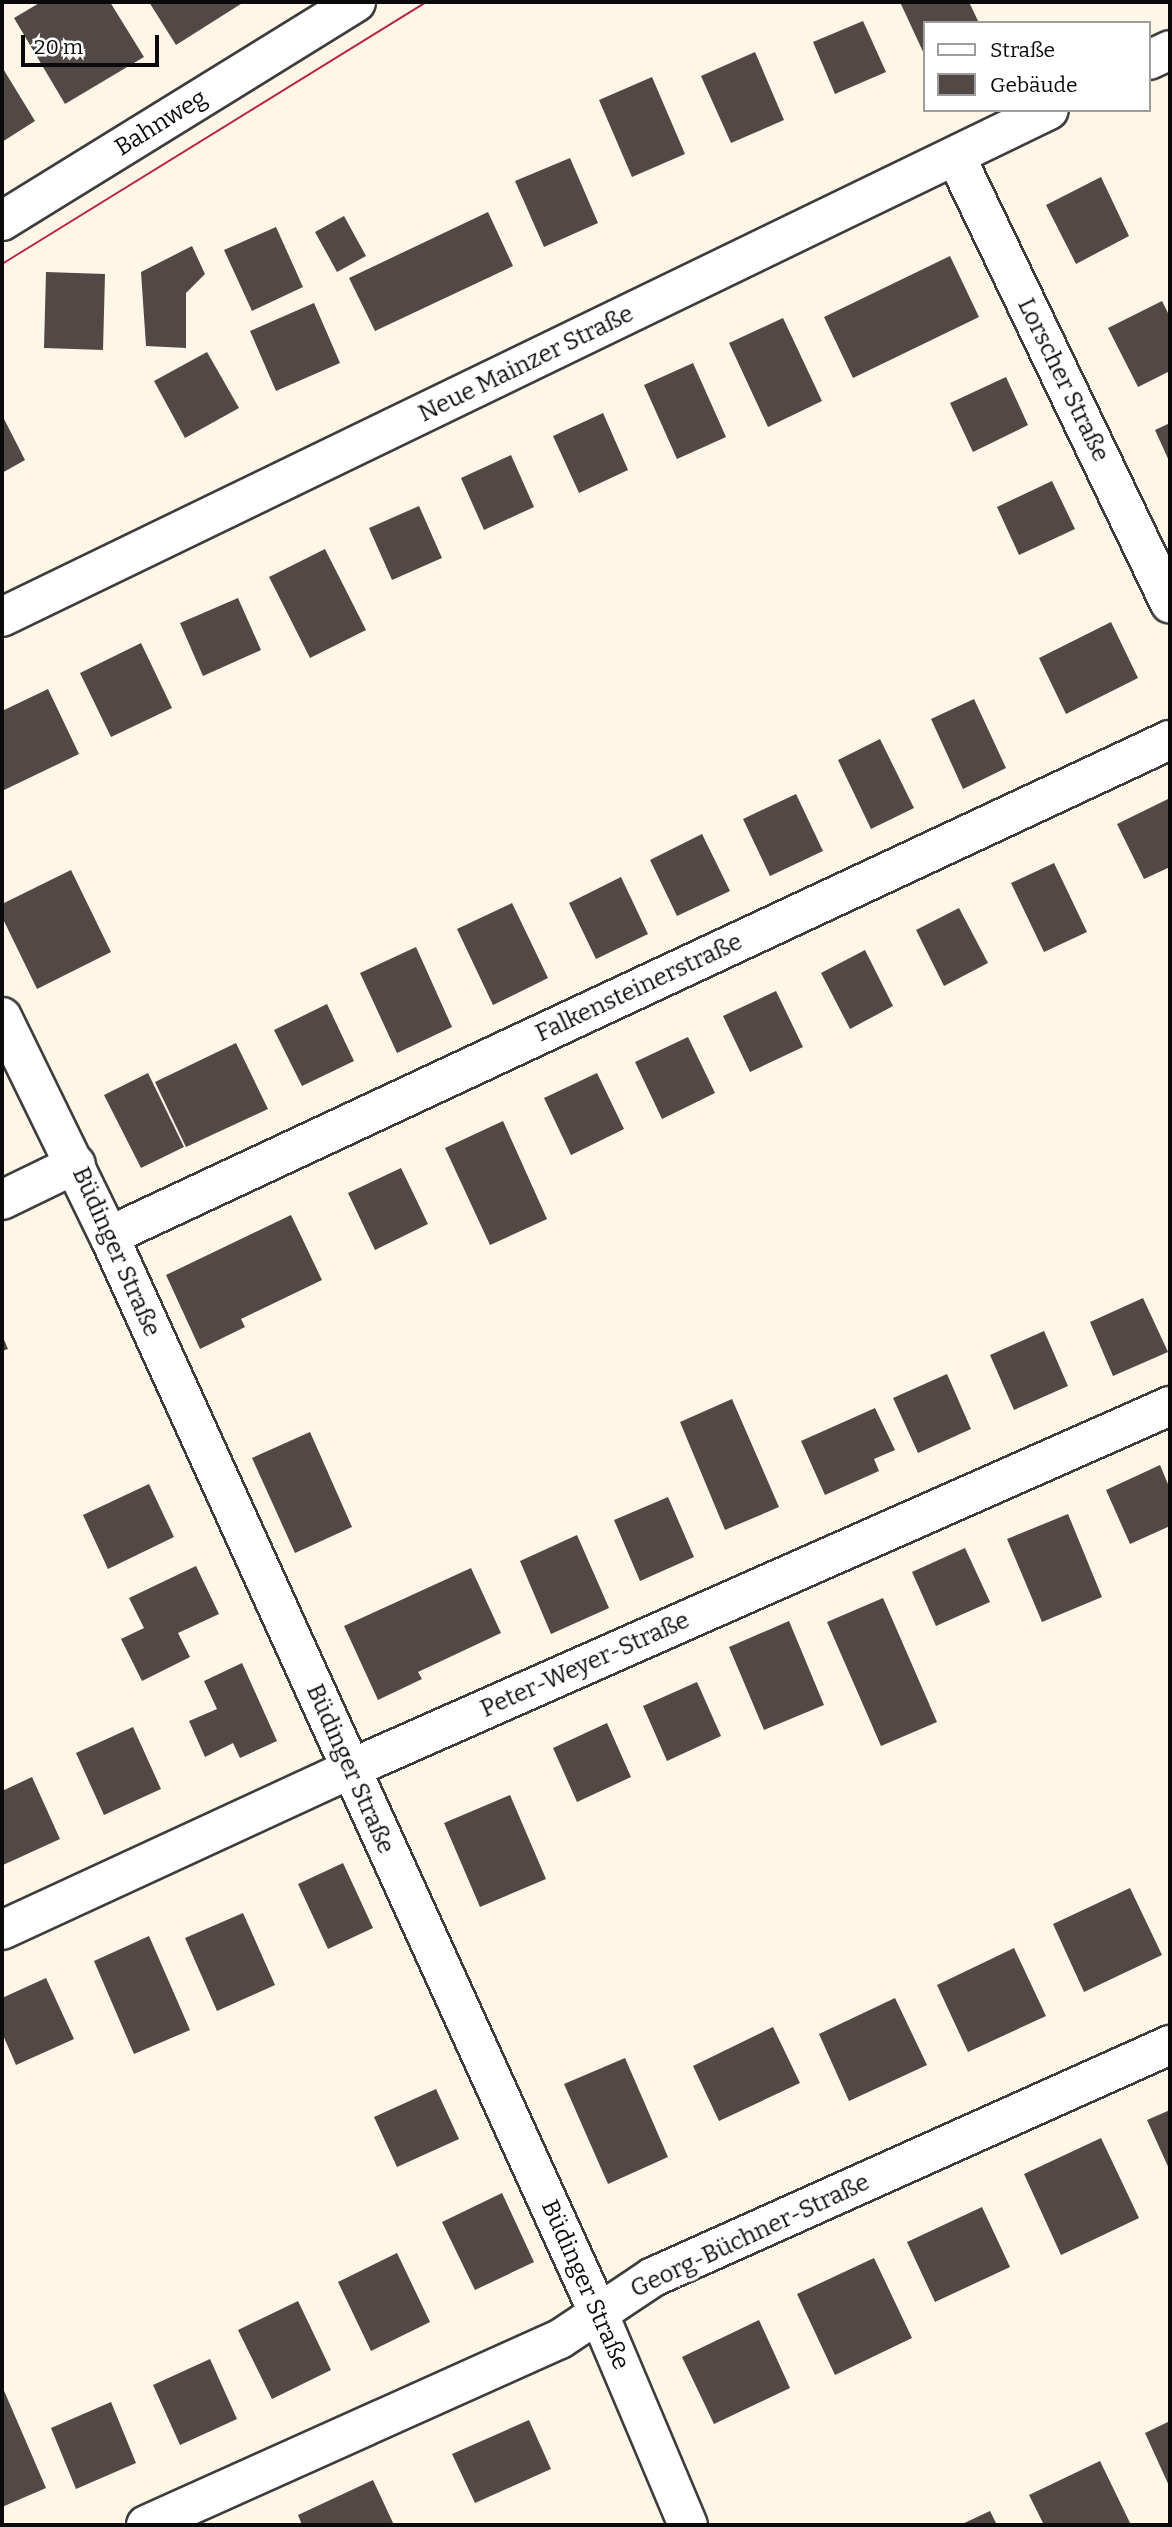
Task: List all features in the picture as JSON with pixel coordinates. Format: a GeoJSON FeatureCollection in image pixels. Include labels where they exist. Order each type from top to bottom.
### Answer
{"type":"FeatureCollection","features":[{"type":"Feature","properties":{"kind":"street","name":"Bahnweg"},"geometry":{"type":"LineString","coordinates":[[2,221],[356,2]]}},
{"type":"Feature","properties":{"kind":"street"},"geometry":{"type":"LineString","coordinates":[[1151,59],[1170,50]]}},
{"type":"Feature","properties":{"kind":"street","name":"Neue Mainzer Straße"},"geometry":{"type":"LineString","coordinates":[[2,617],[1045,112]]}},
{"type":"Feature","properties":{"kind":"street","name":"Lorscher Straße"},"geometry":{"type":"LineString","coordinates":[[956,157],[1170,603]]}},
{"type":"Feature","properties":{"kind":"street","name":"Falkensteinerstraße"},"geometry":{"type":"LineString","coordinates":[[109,1236],[1170,740]]}},
{"type":"Feature","properties":{"kind":"street","name":"Büdinger Straße"},"geometry":{"type":"LineString","coordinates":[[2,1017],[109,1236],[598,2312],[688,2525]]}},
{"type":"Feature","properties":{"kind":"street"},"geometry":{"type":"LineString","coordinates":[[2,1200],[76,1164]]}},
{"type":"Feature","properties":{"kind":"street","name":"Peter-Weyer-Straße"},"geometry":{"type":"LineString","coordinates":[[2,1930],[350,1769],[1170,1406]]}},
{"type":"Feature","properties":{"kind":"street","name":"Georg-Büchner-Straße"},"geometry":{"type":"LineString","coordinates":[[146,2525],[560,2339],[653,2277],[1170,2045]]}},
{"type":"Feature","properties":{"kind":"building"},"geometry":{"type":"Polygon","coordinates":[[[41,2],[110,2],[144,57],[65,104],[14,18],[41,2]]]}},
{"type":"Feature","properties":{"kind":"building"},"geometry":{"type":"Polygon","coordinates":[[[149,2],[244,2],[176,45],[149,2]]]}},
{"type":"Feature","properties":{"kind":"building"},"geometry":{"type":"Polygon","coordinates":[[[900,2],[969,2],[978,21],[923,21],[923,52],[900,2]]]}},
{"type":"Feature","properties":{"kind":"building"},"geometry":{"type":"Polygon","coordinates":[[[863,21],[886,72],[835,94],[813,42],[863,21]]]}},
{"type":"Feature","properties":{"kind":"building"},"geometry":{"type":"Polygon","coordinates":[[[755,52],[784,120],[731,143],[701,76],[755,52]]]}},
{"type":"Feature","properties":{"kind":"building"},"geometry":{"type":"Polygon","coordinates":[[[2,67],[35,121],[2,142],[2,67]]]}},
{"type":"Feature","properties":{"kind":"building"},"geometry":{"type":"Polygon","coordinates":[[[652,77],[685,154],[632,177],[599,100],[652,77]]]}},
{"type":"Feature","properties":{"kind":"building"},"geometry":{"type":"Polygon","coordinates":[[[570,158],[598,223],[544,247],[515,181],[570,158]]]}},
{"type":"Feature","properties":{"kind":"building"},"geometry":{"type":"Polygon","coordinates":[[[1101,177],[1129,236],[1076,264],[1046,205],[1101,177]]]}},
{"type":"Feature","properties":{"kind":"building"},"geometry":{"type":"Polygon","coordinates":[[[488,212],[513,266],[375,331],[349,278],[488,212]]]}},
{"type":"Feature","properties":{"kind":"building"},"geometry":{"type":"Polygon","coordinates":[[[344,216],[366,256],[337,272],[315,232],[344,216]]]}},
{"type":"Feature","properties":{"kind":"building"},"geometry":{"type":"Polygon","coordinates":[[[276,227],[303,287],[252,311],[224,250],[276,227]]]}},
{"type":"Feature","properties":{"kind":"building"},"geometry":{"type":"Polygon","coordinates":[[[192,246],[205,274],[186,293],[186,348],[146,346],[141,272],[192,246]]]}},
{"type":"Feature","properties":{"kind":"building"},"geometry":{"type":"Polygon","coordinates":[[[950,256],[979,317],[853,378],[824,317],[950,256]]]}},
{"type":"Feature","properties":{"kind":"building"},"geometry":{"type":"Polygon","coordinates":[[[46,272],[105,274],[103,350],[44,348],[46,272]]]}},
{"type":"Feature","properties":{"kind":"building"},"geometry":{"type":"Polygon","coordinates":[[[1162,301],[1170,317],[1170,371],[1138,387],[1108,328],[1162,301]]]}},
{"type":"Feature","properties":{"kind":"building"},"geometry":{"type":"Polygon","coordinates":[[[314,303],[340,363],[276,391],[250,331],[314,303]]]}},
{"type":"Feature","properties":{"kind":"building"},"geometry":{"type":"Polygon","coordinates":[[[783,318],[822,401],[768,427],[729,343],[783,318]]]}},
{"type":"Feature","properties":{"kind":"building"},"geometry":{"type":"Polygon","coordinates":[[[207,352],[239,408],[185,438],[154,381],[207,352]]]}},
{"type":"Feature","properties":{"kind":"building"},"geometry":{"type":"Polygon","coordinates":[[[693,363],[726,437],[677,459],[644,385],[693,363]]]}},
{"type":"Feature","properties":{"kind":"building"},"geometry":{"type":"Polygon","coordinates":[[[1006,377],[1028,425],[973,452],[950,403],[1006,377]]]}},
{"type":"Feature","properties":{"kind":"building"},"geometry":{"type":"Polygon","coordinates":[[[603,413],[628,470],[579,493],[553,436],[603,413]]]}},
{"type":"Feature","properties":{"kind":"building"},"geometry":{"type":"Polygon","coordinates":[[[2,415],[25,460],[2,473],[2,415]]]}},
{"type":"Feature","properties":{"kind":"building"},"geometry":{"type":"Polygon","coordinates":[[[1170,423],[1170,463],[1155,430],[1170,423]]]}},
{"type":"Feature","properties":{"kind":"building"},"geometry":{"type":"Polygon","coordinates":[[[511,455],[534,507],[484,530],[461,478],[511,455]]]}},
{"type":"Feature","properties":{"kind":"building"},"geometry":{"type":"Polygon","coordinates":[[[1052,481],[1075,529],[1019,555],[997,507],[1052,481]]]}},
{"type":"Feature","properties":{"kind":"building"},"geometry":{"type":"Polygon","coordinates":[[[419,506],[442,558],[392,580],[369,528],[419,506]]]}},
{"type":"Feature","properties":{"kind":"building"},"geometry":{"type":"Polygon","coordinates":[[[325,549],[366,630],[310,658],[269,577],[325,549]]]}},
{"type":"Feature","properties":{"kind":"building"},"geometry":{"type":"Polygon","coordinates":[[[238,598],[261,650],[203,676],[180,623],[238,598]]]}},
{"type":"Feature","properties":{"kind":"building"},"geometry":{"type":"Polygon","coordinates":[[[1111,622],[1138,678],[1066,714],[1039,658],[1111,622]]]}},
{"type":"Feature","properties":{"kind":"building"},"geometry":{"type":"Polygon","coordinates":[[[141,643],[172,708],[111,737],[80,673],[141,643]]]}},
{"type":"Feature","properties":{"kind":"building"},"geometry":{"type":"Polygon","coordinates":[[[48,689],[79,754],[2,791],[2,711],[48,689]]]}},
{"type":"Feature","properties":{"kind":"building"},"geometry":{"type":"Polygon","coordinates":[[[974,699],[1006,768],[963,789],[931,719],[974,699]]]}},
{"type":"Feature","properties":{"kind":"building"},"geometry":{"type":"Polygon","coordinates":[[[880,739],[914,808],[871,829],[838,760],[880,739]]]}},
{"type":"Feature","properties":{"kind":"building"},"geometry":{"type":"Polygon","coordinates":[[[796,794],[823,851],[770,876],[743,819],[796,794]]]}},
{"type":"Feature","properties":{"kind":"building"},"geometry":{"type":"Polygon","coordinates":[[[1170,798],[1170,867],[1144,879],[1117,824],[1170,798]]]}},
{"type":"Feature","properties":{"kind":"building"},"geometry":{"type":"Polygon","coordinates":[[[702,834],[730,891],[677,916],[650,860],[702,834]]]}},
{"type":"Feature","properties":{"kind":"building"},"geometry":{"type":"Polygon","coordinates":[[[1054,863],[1087,932],[1044,952],[1011,883],[1054,863]]]}},
{"type":"Feature","properties":{"kind":"building"},"geometry":{"type":"Polygon","coordinates":[[[71,870],[111,952],[37,989],[2,917],[2,904],[71,870]]]}},
{"type":"Feature","properties":{"kind":"building"},"geometry":{"type":"Polygon","coordinates":[[[621,877],[648,934],[596,959],[569,903],[621,877]]]}},
{"type":"Feature","properties":{"kind":"building"},"geometry":{"type":"Polygon","coordinates":[[[512,903],[548,978],[493,1005],[457,929],[512,903]]]}},
{"type":"Feature","properties":{"kind":"building"},"geometry":{"type":"Polygon","coordinates":[[[959,908],[988,963],[944,986],[916,930],[959,908]]]}},
{"type":"Feature","properties":{"kind":"building"},"geometry":{"type":"Polygon","coordinates":[[[416,947],[452,1027],[397,1053],[360,973],[416,947]]]}},
{"type":"Feature","properties":{"kind":"building"},"geometry":{"type":"Polygon","coordinates":[[[865,950],[893,1006],[850,1029],[821,973],[865,950]]]}},
{"type":"Feature","properties":{"kind":"building"},"geometry":{"type":"Polygon","coordinates":[[[776,991],[803,1047],[750,1072],[723,1016],[776,991]]]}},
{"type":"Feature","properties":{"kind":"building"},"geometry":{"type":"Polygon","coordinates":[[[327,1004],[354,1061],[302,1086],[274,1030],[327,1004]]]}},
{"type":"Feature","properties":{"kind":"building"},"geometry":{"type":"Polygon","coordinates":[[[688,1037],[715,1093],[662,1119],[635,1062],[688,1037]]]}},
{"type":"Feature","properties":{"kind":"building"},"geometry":{"type":"Polygon","coordinates":[[[236,1043],[268,1109],[186,1147],[155,1082],[236,1043]]]}},
{"type":"Feature","properties":{"kind":"building"},"geometry":{"type":"Polygon","coordinates":[[[148,1073],[184,1147],[141,1168],[104,1095],[148,1073]]]}},
{"type":"Feature","properties":{"kind":"building"},"geometry":{"type":"Polygon","coordinates":[[[597,1073],[624,1129],[571,1155],[544,1098],[597,1073]]]}},
{"type":"Feature","properties":{"kind":"building"},"geometry":{"type":"Polygon","coordinates":[[[503,1121],[547,1219],[490,1245],[445,1148],[503,1121]]]}},
{"type":"Feature","properties":{"kind":"building"},"geometry":{"type":"Polygon","coordinates":[[[401,1168],[428,1224],[375,1250],[348,1193],[401,1168]]]}},
{"type":"Feature","properties":{"kind":"building"},"geometry":{"type":"Polygon","coordinates":[[[291,1215],[322,1280],[241,1319],[245,1327],[200,1349],[166,1275],[291,1215]]]}},
{"type":"Feature","properties":{"kind":"building"},"geometry":{"type":"Polygon","coordinates":[[[1143,1298],[1168,1352],[1113,1376],[1090,1322],[1143,1298]]]}},
{"type":"Feature","properties":{"kind":"building"},"geometry":{"type":"Polygon","coordinates":[[[1044,1331],[1068,1386],[1014,1410],[990,1355],[1044,1331]]]}},
{"type":"Feature","properties":{"kind":"building"},"geometry":{"type":"Polygon","coordinates":[[[2,1335],[8,1349],[2,1351],[2,1335]]]}},
{"type":"Feature","properties":{"kind":"building"},"geometry":{"type":"Polygon","coordinates":[[[947,1374],[971,1429],[918,1453],[893,1398],[947,1374]]]}},
{"type":"Feature","properties":{"kind":"building"},"geometry":{"type":"Polygon","coordinates":[[[732,1399],[779,1507],[725,1530],[680,1422],[732,1399]]]}},
{"type":"Feature","properties":{"kind":"building"},"geometry":{"type":"Polygon","coordinates":[[[875,1408],[895,1450],[874,1459],[879,1471],[825,1495],[801,1441],[875,1408]]]}},
{"type":"Feature","properties":{"kind":"building"},"geometry":{"type":"Polygon","coordinates":[[[310,1432],[352,1527],[295,1553],[252,1458],[310,1432]]]}},
{"type":"Feature","properties":{"kind":"building"},"geometry":{"type":"Polygon","coordinates":[[[1160,1465],[1170,1489],[1170,1526],[1130,1544],[1106,1490],[1160,1465]]]}},
{"type":"Feature","properties":{"kind":"building"},"geometry":{"type":"Polygon","coordinates":[[[149,1484],[174,1537],[108,1569],[83,1515],[149,1484]]]}},
{"type":"Feature","properties":{"kind":"building"},"geometry":{"type":"Polygon","coordinates":[[[668,1497],[694,1557],[640,1581],[614,1520],[668,1497]]]}},
{"type":"Feature","properties":{"kind":"building"},"geometry":{"type":"Polygon","coordinates":[[[1068,1514],[1102,1597],[1042,1622],[1007,1539],[1068,1514]]]}},
{"type":"Feature","properties":{"kind":"building"},"geometry":{"type":"Polygon","coordinates":[[[577,1535],[609,1608],[551,1634],[520,1561],[577,1535]]]}},
{"type":"Feature","properties":{"kind":"building"},"geometry":{"type":"Polygon","coordinates":[[[965,1548],[990,1602],[936,1626],[912,1572],[965,1548]]]}},
{"type":"Feature","properties":{"kind":"building"},"geometry":{"type":"Polygon","coordinates":[[[196,1566],[219,1614],[178,1633],[190,1657],[142,1681],[121,1639],[144,1628],[129,1598],[196,1566]]]}},
{"type":"Feature","properties":{"kind":"building"},"geometry":{"type":"Polygon","coordinates":[[[471,1568],[501,1633],[418,1672],[422,1679],[378,1700],[344,1626],[471,1568]]]}},
{"type":"Feature","properties":{"kind":"building"},"geometry":{"type":"Polygon","coordinates":[[[883,1598],[937,1722],[881,1746],[827,1622],[883,1598]]]}},
{"type":"Feature","properties":{"kind":"building"},"geometry":{"type":"Polygon","coordinates":[[[789,1621],[824,1705],[764,1730],[729,1647],[789,1621]]]}},
{"type":"Feature","properties":{"kind":"building"},"geometry":{"type":"Polygon","coordinates":[[[242,1663],[277,1741],[240,1758],[233,1743],[205,1757],[189,1721],[217,1709],[204,1681],[242,1663]]]}},
{"type":"Feature","properties":{"kind":"building"},"geometry":{"type":"Polygon","coordinates":[[[697,1682],[721,1736],[667,1761],[643,1706],[697,1682]]]}},
{"type":"Feature","properties":{"kind":"building"},"geometry":{"type":"Polygon","coordinates":[[[607,1723],[631,1777],[577,1802],[553,1748],[607,1723]]]}},
{"type":"Feature","properties":{"kind":"building"},"geometry":{"type":"Polygon","coordinates":[[[133,1727],[161,1789],[104,1815],[76,1753],[133,1727]]]}},
{"type":"Feature","properties":{"kind":"building"},"geometry":{"type":"Polygon","coordinates":[[[32,1777],[60,1839],[3,1865],[2,1791],[32,1777]]]}},
{"type":"Feature","properties":{"kind":"building"},"geometry":{"type":"Polygon","coordinates":[[[510,1795],[546,1879],[480,1907],[444,1823],[510,1795]]]}},
{"type":"Feature","properties":{"kind":"building"},"geometry":{"type":"Polygon","coordinates":[[[343,1863],[373,1928],[328,1949],[298,1884],[343,1863]]]}},
{"type":"Feature","properties":{"kind":"building"},"geometry":{"type":"Polygon","coordinates":[[[1130,1888],[1162,1955],[1084,1992],[1053,1924],[1130,1888]]]}},
{"type":"Feature","properties":{"kind":"building"},"geometry":{"type":"Polygon","coordinates":[[[243,1913],[275,1985],[217,2011],[185,1938],[243,1913]]]}},
{"type":"Feature","properties":{"kind":"building"},"geometry":{"type":"Polygon","coordinates":[[[149,1936],[190,2030],[134,2054],[94,1961],[149,1936]]]}},
{"type":"Feature","properties":{"kind":"building"},"geometry":{"type":"Polygon","coordinates":[[[1014,1948],[1046,2016],[968,2052],[937,1985],[1014,1948]]]}},
{"type":"Feature","properties":{"kind":"building"},"geometry":{"type":"Polygon","coordinates":[[[46,1978],[74,2039],[16,2065],[2,2033],[2,1998],[46,1978]]]}},
{"type":"Feature","properties":{"kind":"building"},"geometry":{"type":"Polygon","coordinates":[[[895,1998],[927,2065],[849,2101],[819,2034],[895,1998]]]}},
{"type":"Feature","properties":{"kind":"building"},"geometry":{"type":"Polygon","coordinates":[[[773,2027],[800,2083],[719,2121],[693,2066],[773,2027]]]}},
{"type":"Feature","properties":{"kind":"building"},"geometry":{"type":"Polygon","coordinates":[[[625,2058],[668,2157],[608,2184],[564,2084],[625,2058]]]}},
{"type":"Feature","properties":{"kind":"building"},"geometry":{"type":"Polygon","coordinates":[[[436,2089],[459,2139],[397,2167],[374,2117],[436,2089]]]}},
{"type":"Feature","properties":{"kind":"building"},"geometry":{"type":"Polygon","coordinates":[[[1170,2110],[1170,2171],[1147,2120],[1170,2110]]]}},
{"type":"Feature","properties":{"kind":"building"},"geometry":{"type":"Polygon","coordinates":[[[1101,2138],[1139,2218],[1061,2255],[1024,2174],[1101,2138]]]}},
{"type":"Feature","properties":{"kind":"building"},"geometry":{"type":"Polygon","coordinates":[[[502,2193],[534,2262],[475,2290],[442,2222],[502,2193]]]}},
{"type":"Feature","properties":{"kind":"building"},"geometry":{"type":"Polygon","coordinates":[[[982,2207],[1010,2267],[935,2302],[907,2242],[982,2207]]]}},
{"type":"Feature","properties":{"kind":"building"},"geometry":{"type":"Polygon","coordinates":[[[397,2253],[430,2322],[371,2351],[338,2282],[397,2253]]]}},
{"type":"Feature","properties":{"kind":"building"},"geometry":{"type":"Polygon","coordinates":[[[874,2258],[912,2338],[835,2375],[797,2294],[874,2258]]]}},
{"type":"Feature","properties":{"kind":"building"},"geometry":{"type":"Polygon","coordinates":[[[298,2301],[331,2370],[272,2399],[238,2330],[298,2301]]]}},
{"type":"Feature","properties":{"kind":"building"},"geometry":{"type":"Polygon","coordinates":[[[759,2320],[790,2388],[714,2424],[682,2357],[759,2320]]]}},
{"type":"Feature","properties":{"kind":"building"},"geometry":{"type":"Polygon","coordinates":[[[210,2359],[237,2419],[180,2445],[153,2385],[210,2359]]]}},
{"type":"Feature","properties":{"kind":"building"},"geometry":{"type":"Polygon","coordinates":[[[2,2386],[46,2488],[2,2507],[2,2386]]]}},
{"type":"Feature","properties":{"kind":"building"},"geometry":{"type":"Polygon","coordinates":[[[111,2402],[136,2463],[76,2489],[51,2428],[111,2402]]]}},
{"type":"Feature","properties":{"kind":"building"},"geometry":{"type":"Polygon","coordinates":[[[529,2420],[551,2469],[475,2503],[452,2454],[529,2420]]]}},
{"type":"Feature","properties":{"kind":"building"},"geometry":{"type":"Polygon","coordinates":[[[1170,2421],[1170,2488],[1145,2433],[1170,2421]]]}},
{"type":"Feature","properties":{"kind":"building"},"geometry":{"type":"Polygon","coordinates":[[[1100,2461],[1131,2525],[1044,2525],[1029,2495],[1100,2461]]]}},
{"type":"Feature","properties":{"kind":"building"},"geometry":{"type":"Polygon","coordinates":[[[373,2480],[394,2525],[302,2525],[298,2515],[373,2480]]]}},
{"type":"Feature","properties":{"kind":"building"},"geometry":{"type":"Polygon","coordinates":[[[990,2511],[997,2525],[960,2525],[990,2511]]]}},
{"type":"Feature","properties":{"kind":"tram line"},"geometry":{"type":"LineString","coordinates":[[2,264],[427,2]]}}]}
